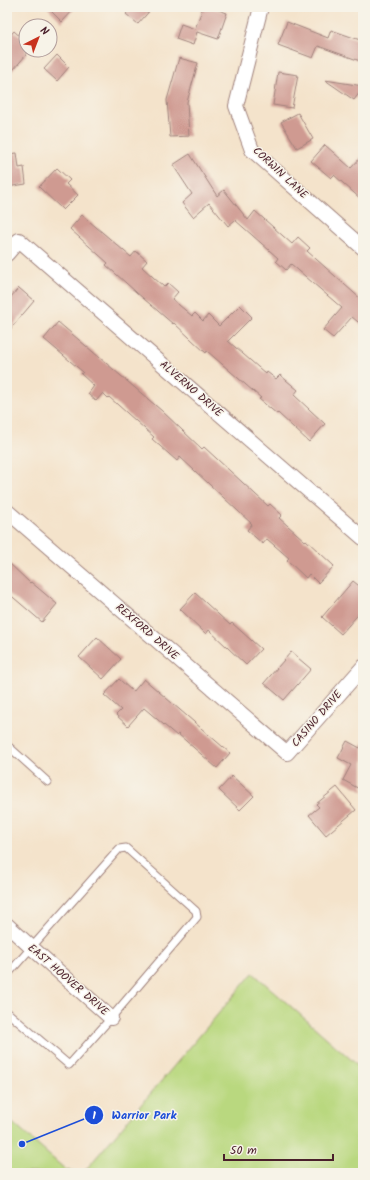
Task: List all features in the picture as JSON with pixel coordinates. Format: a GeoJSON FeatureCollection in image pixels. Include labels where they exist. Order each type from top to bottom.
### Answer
{"type":"FeatureCollection","features":[{"type":"Feature","properties":{"kind":"street","name":"CORWIN LANE"},"geometry":{"type":"LineString","coordinates":[[260,7],[236,106],[252,150],[363,248]]}},
{"type":"Feature","properties":{"kind":"street","name":"ALVERNO DRIVE"},"geometry":{"type":"LineString","coordinates":[[7,254],[20,240],[363,538]]}},
{"type":"Feature","properties":{"kind":"street","name":"REXFORD DRIVE"},"geometry":{"type":"LineString","coordinates":[[7,511],[287,753]]}},
{"type":"Feature","properties":{"kind":"street","name":"CASINO DRIVE"},"geometry":{"type":"LineString","coordinates":[[287,753],[363,667]]}},
{"type":"Feature","properties":{"kind":"street","name":"EAST HOOVER DRIVE"},"geometry":{"type":"LineString","coordinates":[[7,925],[111,1018]]}},
{"type":"Feature","properties":{"kind":"lane"},"geometry":{"type":"LineString","coordinates":[[7,745],[48,782]]}},
{"type":"Feature","properties":{"kind":"lane"},"geometry":{"type":"LineString","coordinates":[[7,975],[119,849],[126,848],[196,911],[197,917],[69,1065],[7,1012]]}},
{"type":"Feature","properties":{"kind":"green space"},"geometry":{"type":"Polygon","coordinates":[[[253,973],[363,1070],[363,1173],[83,1173],[253,973]]]}},
{"type":"Feature","properties":{"kind":"green space"},"geometry":{"type":"Polygon","coordinates":[[[7,1118],[66,1170],[83,1173],[7,1173],[7,1118]]]}},
{"type":"Feature","properties":{"kind":"building"},"geometry":{"type":"Polygon","coordinates":[[[47,7],[76,7],[62,22],[47,7]]]}},
{"type":"Feature","properties":{"kind":"building"},"geometry":{"type":"Polygon","coordinates":[[[132,7],[153,7],[138,24],[126,14],[132,7]]]}},
{"type":"Feature","properties":{"kind":"building"},"geometry":{"type":"Polygon","coordinates":[[[203,7],[210,7],[227,13],[218,39],[197,32],[193,45],[176,39],[181,24],[195,29],[203,7]]]}},
{"type":"Feature","properties":{"kind":"building"},"geometry":{"type":"Polygon","coordinates":[[[287,22],[328,38],[331,30],[363,41],[363,62],[318,46],[313,58],[278,45],[287,22]]]}},
{"type":"Feature","properties":{"kind":"building"},"geometry":{"type":"Polygon","coordinates":[[[14,31],[18,35],[18,58],[23,58],[7,77],[7,39],[14,31]]]}},
{"type":"Feature","properties":{"kind":"building"},"geometry":{"type":"Polygon","coordinates":[[[58,56],[69,67],[57,81],[44,69],[54,58],[58,58],[58,56]]]}},
{"type":"Feature","properties":{"kind":"building"},"geometry":{"type":"Polygon","coordinates":[[[179,58],[198,63],[187,102],[189,136],[170,137],[167,100],[179,58]]]}},
{"type":"Feature","properties":{"kind":"building"},"geometry":{"type":"Polygon","coordinates":[[[278,72],[298,75],[292,108],[273,105],[278,72]]]}},
{"type":"Feature","properties":{"kind":"building"},"geometry":{"type":"Polygon","coordinates":[[[325,80],[363,86],[363,88],[354,100],[325,80]]]}},
{"type":"Feature","properties":{"kind":"building"},"geometry":{"type":"Polygon","coordinates":[[[298,113],[313,139],[297,148],[281,122],[298,113]]]}},
{"type":"Feature","properties":{"kind":"building"},"geometry":{"type":"Polygon","coordinates":[[[325,145],[351,168],[363,155],[363,201],[334,175],[331,178],[311,161],[325,145]]]}},
{"type":"Feature","properties":{"kind":"building"},"geometry":{"type":"Polygon","coordinates":[[[17,153],[19,168],[24,167],[26,184],[7,187],[7,154],[17,153]]]}},
{"type":"Feature","properties":{"kind":"building"},"geometry":{"type":"Polygon","coordinates":[[[190,154],[217,196],[224,190],[248,220],[255,211],[292,244],[298,237],[310,248],[307,251],[363,301],[363,326],[352,317],[333,338],[323,330],[342,308],[291,264],[286,270],[276,261],[278,258],[235,220],[228,226],[209,203],[193,217],[182,203],[192,194],[173,165],[190,154]]]}},
{"type":"Feature","properties":{"kind":"building"},"geometry":{"type":"Polygon","coordinates":[[[57,168],[70,180],[66,184],[78,195],[63,210],[39,187],[57,168]]]}},
{"type":"Feature","properties":{"kind":"building"},"geometry":{"type":"Polygon","coordinates":[[[82,215],[131,257],[136,251],[147,261],[142,267],[164,287],[168,283],[178,292],[172,299],[192,316],[195,313],[203,321],[208,315],[219,326],[240,305],[252,317],[228,341],[266,374],[267,372],[276,379],[280,375],[298,390],[294,395],[325,424],[309,442],[207,351],[206,353],[174,323],[173,324],[136,292],[106,265],[108,263],[70,229],[82,215]]]}},
{"type":"Feature","properties":{"kind":"building"},"geometry":{"type":"Polygon","coordinates":[[[19,288],[34,301],[7,333],[7,301],[19,288]]]}},
{"type":"Feature","properties":{"kind":"building"},"geometry":{"type":"Polygon","coordinates":[[[58,322],[162,411],[202,449],[204,447],[268,506],[270,504],[282,515],[279,518],[334,566],[318,583],[309,574],[306,578],[287,560],[289,558],[267,539],[263,544],[247,530],[252,524],[180,457],[177,461],[152,439],[154,437],[109,397],[108,398],[103,393],[96,401],[88,394],[94,386],[81,374],[83,372],[44,339],[58,322]]]}},
{"type":"Feature","properties":{"kind":"building"},"geometry":{"type":"Polygon","coordinates":[[[7,561],[30,583],[31,582],[57,604],[42,622],[7,592],[7,561]]]}},
{"type":"Feature","properties":{"kind":"building"},"geometry":{"type":"Polygon","coordinates":[[[353,581],[363,589],[363,609],[341,634],[322,617],[353,581]]]}},
{"type":"Feature","properties":{"kind":"building"},"geometry":{"type":"Polygon","coordinates":[[[195,593],[230,625],[232,623],[261,649],[246,665],[209,630],[206,634],[180,609],[195,593]]]}},
{"type":"Feature","properties":{"kind":"building"},"geometry":{"type":"Polygon","coordinates":[[[97,637],[121,659],[103,679],[79,657],[97,637]]]}},
{"type":"Feature","properties":{"kind":"building"},"geometry":{"type":"Polygon","coordinates":[[[291,652],[311,669],[284,700],[264,683],[291,652]]]}},
{"type":"Feature","properties":{"kind":"building"},"geometry":{"type":"Polygon","coordinates":[[[119,679],[133,692],[144,679],[230,753],[217,768],[178,734],[177,736],[144,708],[128,726],[116,715],[121,710],[104,695],[119,679]]]}},
{"type":"Feature","properties":{"kind":"building"},"geometry":{"type":"Polygon","coordinates":[[[347,741],[360,748],[363,742],[363,791],[343,780],[351,765],[338,758],[347,741]]]}},
{"type":"Feature","properties":{"kind":"building"},"geometry":{"type":"Polygon","coordinates":[[[232,776],[254,796],[240,810],[219,790],[232,776]]]}},
{"type":"Feature","properties":{"kind":"building"},"geometry":{"type":"Polygon","coordinates":[[[337,787],[356,810],[326,835],[309,815],[319,807],[316,804],[337,787]]]}},
{"type":"Feature","properties":{"kind":"place","name":"Warrior Park"},"geometry":{"type":"Point","coordinates":[22,1144]}}]}
